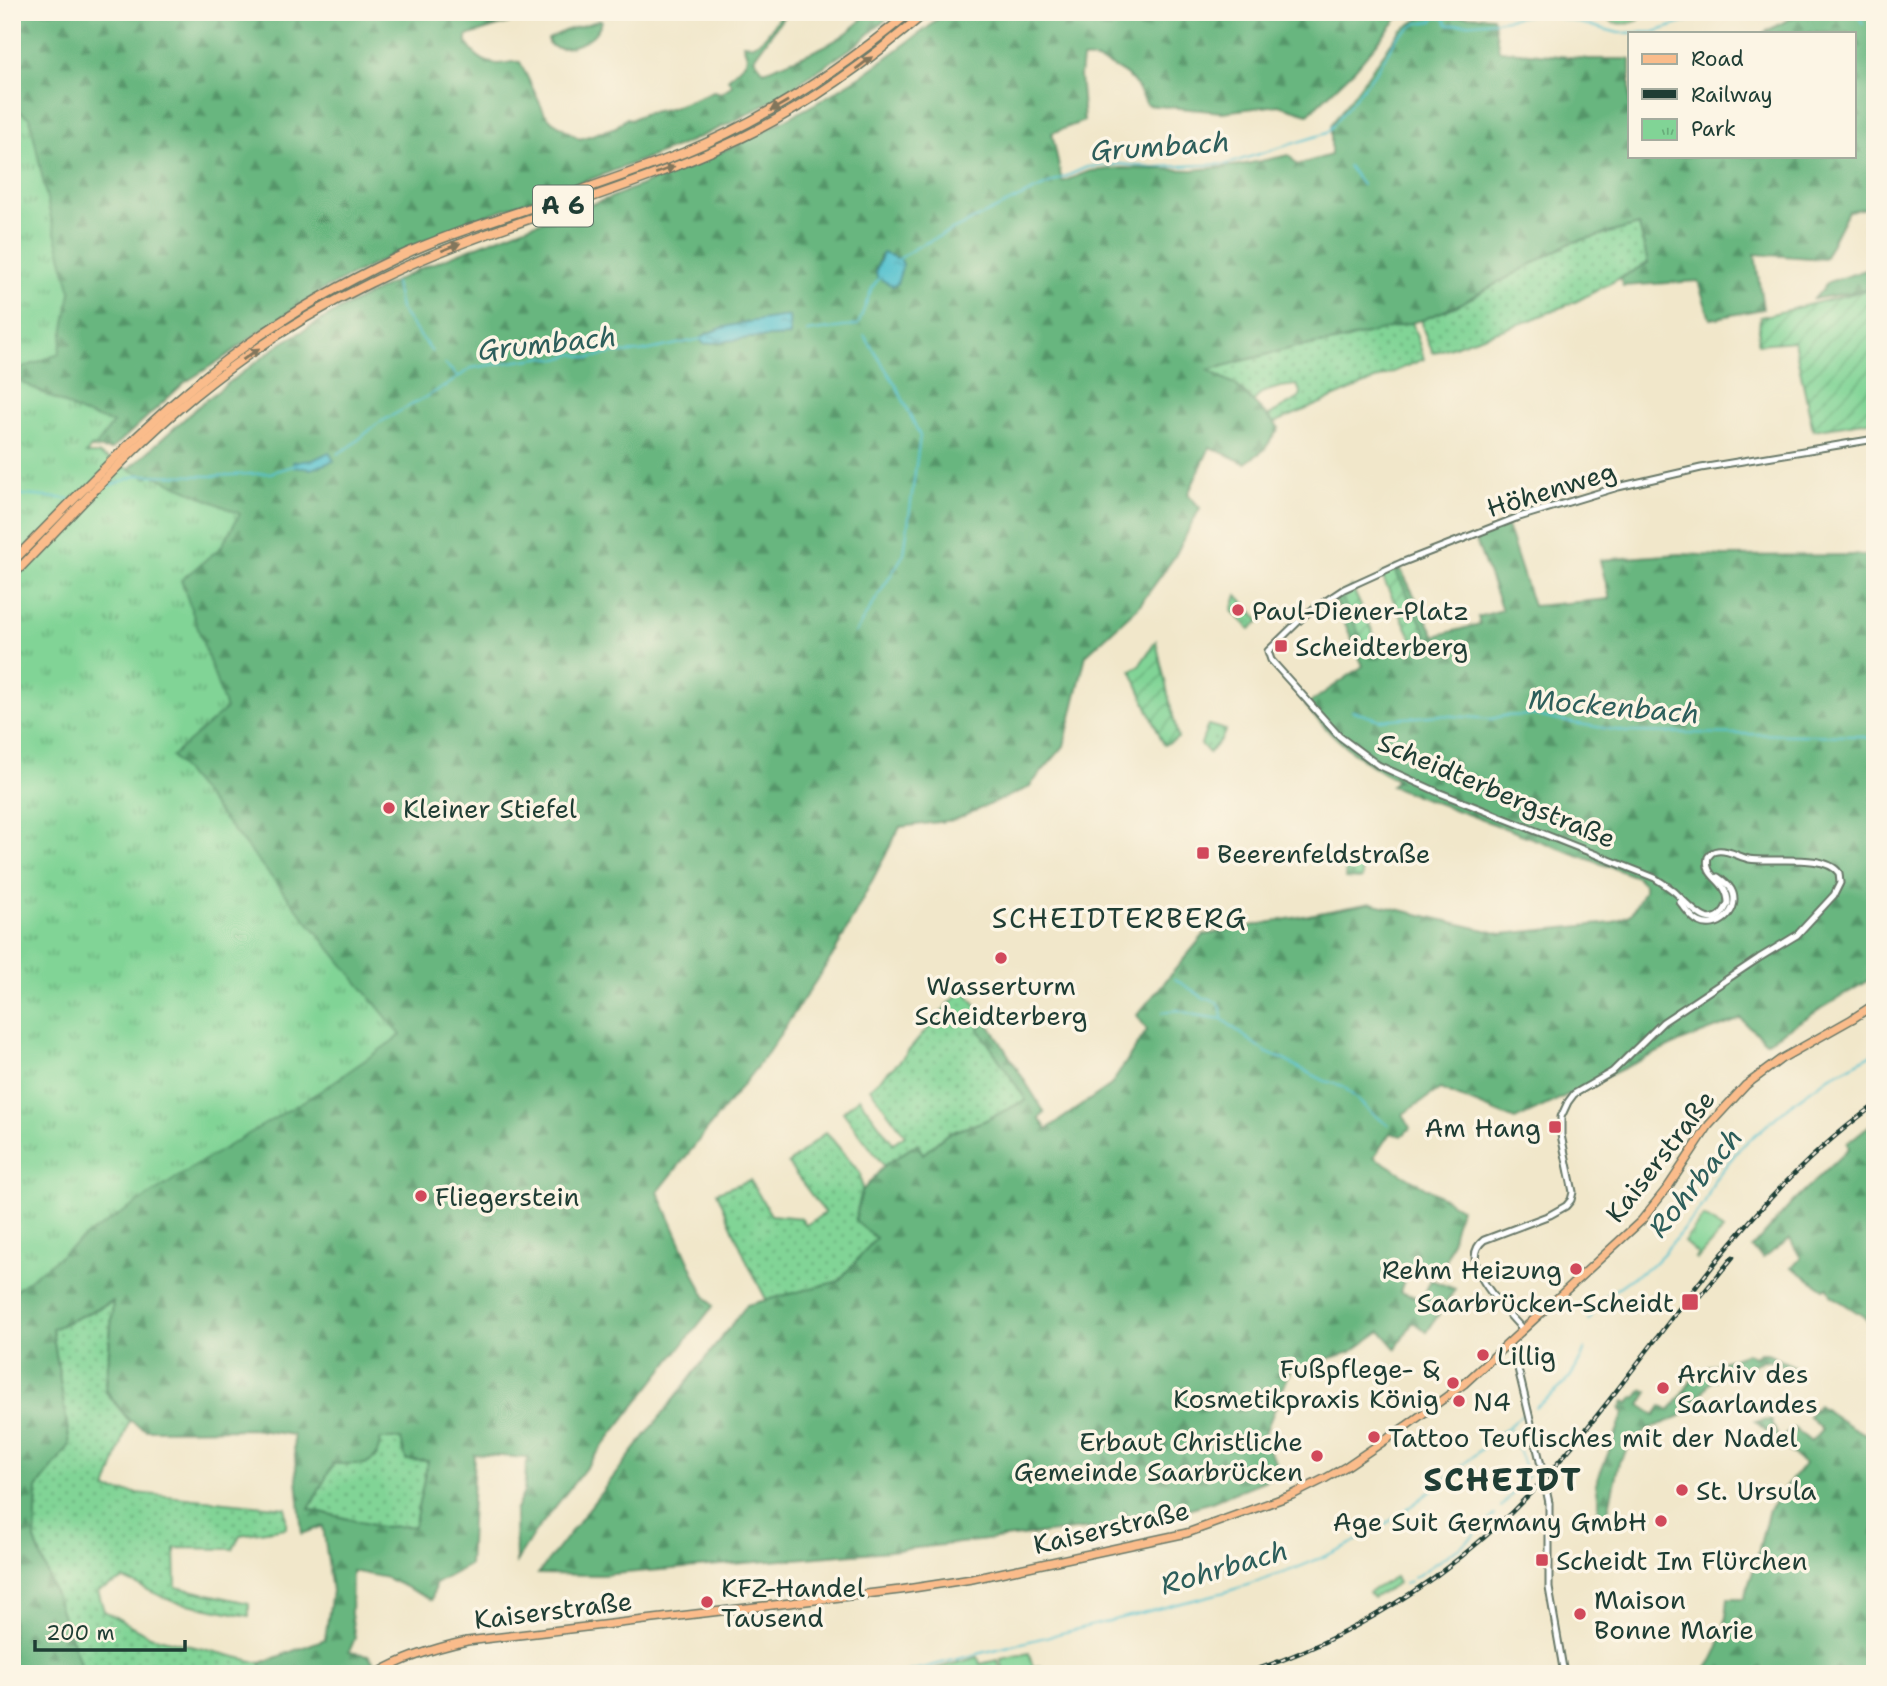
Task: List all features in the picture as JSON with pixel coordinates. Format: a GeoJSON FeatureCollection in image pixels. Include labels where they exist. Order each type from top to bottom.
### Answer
{"type":"FeatureCollection","features":[{"type":"Feature","properties":{"kind":"highway","name":"A 6"},"geometry":{"type":"LineString","coordinates":[[12,576],[15,564],[118,455],[193,392],[227,359],[284,319],[323,295],[398,257],[470,228],[685,152],[759,117],[810,88],[910,12]]}},
{"type":"Feature","properties":{"kind":"highway","name":"A 6"},"geometry":{"type":"LineString","coordinates":[[193,392],[290,328],[339,299],[404,267],[473,238],[689,161],[764,127],[840,81],[926,12]]}},
{"type":"Feature","properties":{"kind":"main road","name":"Kaiserstraße"},"geometry":{"type":"LineString","coordinates":[[380,1672],[430,1650],[467,1641],[900,1590],[972,1579],[1187,1533],[1293,1495],[1336,1473],[1450,1395],[1641,1221],[1668,1187],[1709,1125],[1746,1085],[1781,1059],[1875,1004]]}},
{"type":"Feature","properties":{"kind":"street","name":"Höhenweg"},"geometry":{"type":"LineString","coordinates":[[1268,651],[1306,614],[1344,589],[1401,563],[1516,519],[1618,487],[1701,468],[1875,439]]}},
{"type":"Feature","properties":{"kind":"street","name":"Scheidterbergstraße"},"geometry":{"type":"LineString","coordinates":[[1268,651],[1270,660],[1339,736],[1378,765],[1440,793],[1640,871],[1667,886],[1697,914],[1706,918],[1715,918],[1728,903],[1724,887],[1707,867],[1712,853],[1724,851],[1753,859],[1814,862],[1828,864],[1837,870],[1840,878],[1838,889],[1797,935],[1663,1022],[1612,1072],[1574,1094],[1568,1102],[1561,1117],[1561,1135],[1572,1184],[1571,1200],[1559,1211],[1483,1240],[1476,1251],[1476,1266],[1482,1280],[1523,1330]]}},
{"type":"Feature","properties":{"kind":"street"},"geometry":{"type":"LineString","coordinates":[[1508,1344],[1515,1356],[1549,1503],[1548,1573],[1564,1674]]}},
{"type":"Feature","properties":{"kind":"green space"},"geometry":{"type":"Polygon","coordinates":[[[12,12],[528,12],[520,19],[470,35],[466,37],[466,41],[474,53],[487,62],[520,62],[545,114],[580,139],[616,127],[627,118],[631,120],[646,113],[673,107],[714,91],[721,93],[732,85],[728,79],[746,61],[743,44],[754,44],[763,39],[782,12],[787,12],[754,58],[764,71],[835,41],[858,23],[866,12],[895,12],[856,45],[780,96],[733,122],[594,178],[470,221],[388,257],[323,290],[184,383],[111,450],[12,440],[12,12]]]}},
{"type":"Feature","properties":{"kind":"green space"},"geometry":{"type":"Polygon","coordinates":[[[944,12],[1403,12],[1355,69],[1308,114],[1279,105],[1222,112],[1147,105],[1136,86],[1123,73],[1096,60],[1082,59],[1080,76],[1084,121],[1052,133],[1062,182],[1090,171],[1122,168],[1193,170],[1241,165],[1289,155],[1297,165],[1331,155],[1331,125],[1400,31],[1427,14],[1493,17],[1499,50],[1588,59],[1628,59],[1628,158],[1856,158],[1856,32],[1765,32],[1803,12],[1875,12],[1875,231],[1873,207],[1848,211],[1824,259],[1755,254],[1763,309],[1710,319],[1698,281],[1623,286],[1620,278],[1648,263],[1639,225],[1570,243],[1456,306],[1422,320],[1335,342],[1296,347],[1208,370],[1236,385],[1279,428],[1264,450],[1245,463],[1210,447],[1188,494],[1200,508],[1175,556],[1139,606],[1086,655],[1064,746],[1028,788],[954,820],[900,827],[835,952],[767,1054],[658,1192],[704,1295],[713,1306],[533,1535],[516,1562],[515,1512],[524,1492],[527,1458],[474,1454],[469,1565],[435,1584],[432,1600],[387,1578],[352,1571],[351,1614],[355,1638],[349,1652],[368,1655],[377,1666],[364,1674],[261,1674],[261,1663],[325,1639],[332,1591],[323,1526],[302,1534],[293,1435],[252,1429],[146,1430],[129,1420],[106,1391],[113,1301],[52,1329],[70,1445],[37,1488],[35,1540],[84,1674],[12,1674],[12,586],[131,467],[202,403],[279,345],[337,311],[419,269],[528,226],[610,198],[739,144],[815,104],[864,74],[930,26],[944,12]],[[889,255],[880,256],[877,277],[900,272],[903,264],[900,259],[889,255]],[[789,316],[706,333],[750,338],[790,336],[789,316]],[[381,1439],[376,1457],[365,1464],[333,1464],[309,1509],[380,1527],[414,1526],[428,1461],[406,1460],[401,1439],[381,1439]]]}},
{"type":"Feature","properties":{"kind":"green space"},"geometry":{"type":"Polygon","coordinates":[[[1608,12],[1640,12],[1641,16],[1639,20],[1618,23],[1607,18],[1608,12]]]}},
{"type":"Feature","properties":{"kind":"green space"},"geometry":{"type":"Polygon","coordinates":[[[601,20],[594,34],[576,45],[558,48],[548,43],[548,39],[564,31],[601,20]]]}},
{"type":"Feature","properties":{"kind":"green space"},"geometry":{"type":"Polygon","coordinates":[[[12,107],[30,118],[50,214],[71,292],[59,354],[12,372],[12,107]]]}},
{"type":"Feature","properties":{"kind":"green space"},"geometry":{"type":"Polygon","coordinates":[[[1639,225],[1648,263],[1577,301],[1528,321],[1433,353],[1422,320],[1456,306],[1570,243],[1639,225]]]}},
{"type":"Feature","properties":{"kind":"green space"},"geometry":{"type":"Polygon","coordinates":[[[1875,267],[1875,288],[1814,299],[1828,282],[1875,267]]]}},
{"type":"Feature","properties":{"kind":"green space"},"geometry":{"type":"Polygon","coordinates":[[[1875,288],[1875,420],[1813,430],[1794,341],[1758,344],[1760,317],[1875,288]]]}},
{"type":"Feature","properties":{"kind":"green space"},"geometry":{"type":"Polygon","coordinates":[[[1412,322],[1424,359],[1274,423],[1267,416],[1298,399],[1301,394],[1297,385],[1261,393],[1253,402],[1236,385],[1206,370],[1296,347],[1335,342],[1412,322]]]}},
{"type":"Feature","properties":{"kind":"green space"},"geometry":{"type":"Polygon","coordinates":[[[12,377],[82,413],[113,423],[96,446],[91,447],[86,454],[99,454],[147,478],[151,474],[240,514],[221,547],[181,580],[226,709],[172,756],[401,1035],[322,1090],[198,1164],[86,1236],[12,1293],[12,377]]]}},
{"type":"Feature","properties":{"kind":"green space"},"geometry":{"type":"Polygon","coordinates":[[[1507,526],[1533,606],[1610,599],[1600,560],[1680,554],[1875,555],[1875,985],[1869,980],[1766,1042],[1741,1019],[1675,1044],[1515,1120],[1440,1089],[1403,1114],[1410,1128],[1402,1136],[1390,1133],[1374,1157],[1460,1208],[1442,1276],[1409,1265],[1400,1292],[1422,1299],[1431,1280],[1455,1289],[1427,1332],[1413,1322],[1396,1348],[1381,1331],[1351,1352],[1291,1369],[1262,1440],[1283,1473],[1209,1503],[1136,1523],[889,1551],[601,1575],[538,1574],[747,1305],[839,1281],[876,1238],[855,1221],[862,1191],[884,1166],[917,1144],[923,1154],[947,1134],[984,1121],[1026,1100],[978,1028],[987,1021],[1045,1113],[1039,1118],[1047,1129],[1111,1085],[1147,1030],[1137,1015],[1204,935],[1371,903],[1502,934],[1612,923],[1631,914],[1644,891],[1644,884],[1637,877],[1391,786],[1397,780],[1347,748],[1305,706],[1363,666],[1334,597],[1340,594],[1370,656],[1427,635],[1394,568],[1399,566],[1435,636],[1480,624],[1478,617],[1502,610],[1475,538],[1507,526]]]}},
{"type":"Feature","properties":{"kind":"green space"},"geometry":{"type":"Polygon","coordinates":[[[1394,568],[1427,635],[1413,641],[1381,574],[1394,568]]]}},
{"type":"Feature","properties":{"kind":"green space"},"geometry":{"type":"Polygon","coordinates":[[[1352,587],[1382,652],[1370,656],[1340,594],[1352,587]]]}},
{"type":"Feature","properties":{"kind":"green space"},"geometry":{"type":"Polygon","coordinates":[[[1237,595],[1260,621],[1250,629],[1232,611],[1237,595]]]}},
{"type":"Feature","properties":{"kind":"green space"},"geometry":{"type":"Polygon","coordinates":[[[1156,641],[1178,738],[1164,745],[1131,670],[1139,666],[1156,641]]]}},
{"type":"Feature","properties":{"kind":"green space"},"geometry":{"type":"Polygon","coordinates":[[[1208,725],[1226,730],[1209,753],[1201,744],[1208,725]]]}},
{"type":"Feature","properties":{"kind":"green space"},"geometry":{"type":"Polygon","coordinates":[[[1362,864],[1362,879],[1345,878],[1346,866],[1362,864]]]}},
{"type":"Feature","properties":{"kind":"green space"},"geometry":{"type":"Polygon","coordinates":[[[964,989],[987,1021],[979,1029],[1027,1100],[984,1121],[947,1134],[923,1154],[917,1144],[884,1166],[843,1112],[859,1098],[893,1143],[905,1135],[870,1088],[899,1062],[964,989]]]}},
{"type":"Feature","properties":{"kind":"green space"},"geometry":{"type":"Polygon","coordinates":[[[1875,1121],[1875,1329],[1863,1316],[1831,1295],[1828,1287],[1824,1289],[1792,1267],[1801,1258],[1790,1239],[1763,1258],[1752,1248],[1793,1202],[1849,1148],[1847,1143],[1875,1121]]]}},
{"type":"Feature","properties":{"kind":"green space"},"geometry":{"type":"Polygon","coordinates":[[[826,1132],[860,1173],[862,1191],[855,1220],[876,1238],[839,1281],[767,1301],[717,1192],[750,1180],[771,1215],[801,1218],[806,1225],[825,1213],[788,1164],[826,1132]]]}},
{"type":"Feature","properties":{"kind":"green space"},"geometry":{"type":"Polygon","coordinates":[[[1703,1217],[1723,1230],[1697,1259],[1695,1258],[1698,1254],[1684,1242],[1703,1217]]]}},
{"type":"Feature","properties":{"kind":"green space"},"geometry":{"type":"Polygon","coordinates":[[[113,1302],[105,1391],[129,1421],[106,1490],[286,1508],[286,1528],[240,1535],[233,1549],[175,1548],[176,1587],[249,1603],[249,1616],[172,1601],[124,1579],[98,1591],[104,1611],[150,1636],[261,1663],[261,1674],[84,1674],[80,1664],[35,1540],[37,1488],[70,1444],[52,1329],[113,1302]]]}},
{"type":"Feature","properties":{"kind":"green space"},"geometry":{"type":"Polygon","coordinates":[[[1747,1353],[1754,1357],[1765,1353],[1794,1366],[1791,1369],[1764,1360],[1711,1382],[1681,1416],[1649,1429],[1628,1449],[1619,1462],[1608,1511],[1605,1515],[1598,1512],[1596,1484],[1624,1413],[1620,1409],[1624,1401],[1629,1403],[1643,1389],[1648,1392],[1640,1405],[1655,1415],[1661,1406],[1670,1411],[1694,1377],[1684,1369],[1689,1364],[1697,1371],[1747,1353]]]}},
{"type":"Feature","properties":{"kind":"green space"},"geometry":{"type":"Polygon","coordinates":[[[1818,1405],[1852,1427],[1875,1437],[1875,1674],[1701,1674],[1718,1649],[1728,1598],[1744,1598],[1769,1509],[1804,1464],[1755,1421],[1771,1420],[1779,1440],[1794,1428],[1811,1442],[1822,1430],[1808,1416],[1818,1405]]]}},
{"type":"Feature","properties":{"kind":"green space"},"geometry":{"type":"Polygon","coordinates":[[[380,1439],[401,1439],[428,1461],[415,1526],[380,1527],[309,1509],[333,1464],[365,1464],[376,1457],[380,1439]]]}},
{"type":"Feature","properties":{"kind":"green space"},"geometry":{"type":"Polygon","coordinates":[[[1395,1577],[1398,1583],[1373,1598],[1369,1592],[1395,1577]]]}},
{"type":"Feature","properties":{"kind":"green space"},"geometry":{"type":"Polygon","coordinates":[[[1029,1653],[1033,1667],[1041,1666],[1042,1671],[1004,1674],[1001,1659],[1029,1653]]]}},
{"type":"Feature","properties":{"kind":"green space"},"geometry":{"type":"Polygon","coordinates":[[[978,1657],[980,1664],[998,1660],[1001,1674],[916,1674],[978,1657]]]}},
{"type":"Feature","properties":{"kind":"water"},"geometry":{"type":"Polygon","coordinates":[[[883,253],[900,259],[903,264],[897,284],[893,286],[877,277],[876,270],[883,253]]]}},
{"type":"Feature","properties":{"kind":"water"},"geometry":{"type":"Polygon","coordinates":[[[789,316],[790,336],[704,344],[700,339],[728,326],[789,316]]]}},
{"type":"Feature","properties":{"kind":"water"},"geometry":{"type":"Polygon","coordinates":[[[329,452],[334,461],[311,469],[294,467],[293,462],[313,460],[329,452]]]}},
{"type":"Feature","properties":{"kind":"waterway","name":"Grumbach"},"geometry":{"type":"LineString","coordinates":[[1654,32],[1716,12]]}},
{"type":"Feature","properties":{"kind":"waterway"},"geometry":{"type":"LineString","coordinates":[[1856,12],[1863,24]]}},
{"type":"Feature","properties":{"kind":"waterway","name":"Grumbach"},"geometry":{"type":"LineString","coordinates":[[899,259],[915,248],[1087,167],[1120,164],[1153,167],[1227,164],[1327,133],[1377,70],[1398,36],[1418,23],[1433,21],[1435,17],[1444,18],[1448,25],[1545,14],[1619,33],[1628,33]]}},
{"type":"Feature","properties":{"kind":"waterway"},"geometry":{"type":"LineString","coordinates":[[1348,166],[1362,185]]}},
{"type":"Feature","properties":{"kind":"waterway","name":"Grumbach"},"geometry":{"type":"LineString","coordinates":[[807,332],[858,325],[872,288],[880,277]]}},
{"type":"Feature","properties":{"kind":"waterway"},"geometry":{"type":"LineString","coordinates":[[395,283],[400,309],[432,352]]}},
{"type":"Feature","properties":{"kind":"waterway"},"geometry":{"type":"LineString","coordinates":[[855,633],[904,554],[920,436],[897,387],[864,335]]}},
{"type":"Feature","properties":{"kind":"waterway","name":"Grumbach"},"geometry":{"type":"LineString","coordinates":[[337,454],[377,424],[449,384],[471,368],[544,357],[558,359],[574,354],[589,358],[640,352],[701,339]]}},
{"type":"Feature","properties":{"kind":"waterway"},"geometry":{"type":"LineString","coordinates":[[445,364],[458,377]]}},
{"type":"Feature","properties":{"kind":"waterway","name":"Grumbach"},"geometry":{"type":"LineString","coordinates":[[102,488],[139,475],[212,476],[270,473],[296,465]]}},
{"type":"Feature","properties":{"kind":"waterway","name":"Grumbach"},"geometry":{"type":"LineString","coordinates":[[12,494],[70,499]]}},
{"type":"Feature","properties":{"kind":"waterway","name":"Mockenbach"},"geometry":{"type":"LineString","coordinates":[[1352,711],[1380,720],[1440,715],[1491,719],[1534,715],[1627,732],[1857,736],[1875,739]]}},
{"type":"Feature","properties":{"kind":"waterway"},"geometry":{"type":"LineString","coordinates":[[1175,979],[1204,998],[1217,1002],[1222,1018]]}},
{"type":"Feature","properties":{"kind":"waterway"},"geometry":{"type":"LineString","coordinates":[[1163,1012],[1178,1010],[1222,1019],[1265,1052],[1325,1081],[1343,1086],[1388,1125]]}},
{"type":"Feature","properties":{"kind":"waterway","name":"Rohrbach"},"geometry":{"type":"LineString","coordinates":[[1589,1320],[1602,1299],[1650,1267],[1663,1254],[1704,1204],[1715,1179],[1740,1148],[1827,1078],[1875,1053]]}},
{"type":"Feature","properties":{"kind":"waterway","name":"Rohrbach"},"geometry":{"type":"LineString","coordinates":[[1535,1407],[1566,1382],[1585,1349]]}},
{"type":"Feature","properties":{"kind":"waterway","name":"Rohrbach"},"geometry":{"type":"LineString","coordinates":[[898,1674],[1225,1592],[1304,1565],[1343,1548],[1398,1516],[1522,1415]]}},
{"type":"Feature","properties":{"kind":"waterway"},"geometry":{"type":"LineString","coordinates":[[1501,1507],[1528,1475],[1509,1427]]}},
{"type":"Feature","properties":{"kind":"waterway"},"geometry":{"type":"LineString","coordinates":[[1414,1578],[1468,1541],[1495,1515]]}},
{"type":"Feature","properties":{"kind":"waterway"},"geometry":{"type":"LineString","coordinates":[[1405,1584],[1410,1581]]}},
{"type":"Feature","properties":{"kind":"railway"},"geometry":{"type":"LineString","coordinates":[[1243,1674],[1329,1640],[1370,1618],[1409,1594],[1483,1538],[1517,1507],[1589,1426],[1702,1279],[1782,1186],[1826,1144],[1875,1105]]}},
{"type":"Feature","properties":{"kind":"railway"},"geometry":{"type":"LineString","coordinates":[[1695,1303],[1733,1257]]}},
{"type":"Feature","properties":{"kind":"place","name":"Paul-Diener-Platz"},"geometry":{"type":"Point","coordinates":[1238,610]}},
{"type":"Feature","properties":{"kind":"place","name":"Scheidterberg"},"geometry":{"type":"Point","coordinates":[1281,646]}},
{"type":"Feature","properties":{"kind":"place","name":"Kleiner Stiefel"},"geometry":{"type":"Point","coordinates":[389,808]}},
{"type":"Feature","properties":{"kind":"place","name":"Beerenfeldstraße"},"geometry":{"type":"Point","coordinates":[1203,853]}},
{"type":"Feature","properties":{"kind":"place","name":"Wasserturm Scheidterberg"},"geometry":{"type":"Point","coordinates":[1001,958]}},
{"type":"Feature","properties":{"kind":"place","name":"Am Hang"},"geometry":{"type":"Point","coordinates":[1555,1127]}},
{"type":"Feature","properties":{"kind":"place","name":"Fliegerstein"},"geometry":{"type":"Point","coordinates":[421,1196]}},
{"type":"Feature","properties":{"kind":"place","name":"Rehm Heizung"},"geometry":{"type":"Point","coordinates":[1576,1269]}},
{"type":"Feature","properties":{"kind":"place","name":"Saarbrücken-Scheidt"},"geometry":{"type":"Point","coordinates":[1690,1302]}},
{"type":"Feature","properties":{"kind":"place","name":"Lillig"},"geometry":{"type":"Point","coordinates":[1483,1355]}},
{"type":"Feature","properties":{"kind":"place","name":"Fußpflege- & Kosmetikpraxis König"},"geometry":{"type":"Point","coordinates":[1453,1383]}},
{"type":"Feature","properties":{"kind":"place","name":"Archiv des Saarlandes"},"geometry":{"type":"Point","coordinates":[1663,1388]}},
{"type":"Feature","properties":{"kind":"place","name":"N4"},"geometry":{"type":"Point","coordinates":[1459,1401]}},
{"type":"Feature","properties":{"kind":"place","name":"Tattoo Teuflisches mit der Nadel"},"geometry":{"type":"Point","coordinates":[1374,1437]}},
{"type":"Feature","properties":{"kind":"place","name":"Erbaut Christliche Gemeinde Saarbrücken"},"geometry":{"type":"Point","coordinates":[1317,1456]}},
{"type":"Feature","properties":{"kind":"place","name":"St. Ursula"},"geometry":{"type":"Point","coordinates":[1682,1490]}},
{"type":"Feature","properties":{"kind":"place","name":"Age Suit Germany GmbH"},"geometry":{"type":"Point","coordinates":[1661,1521]}},
{"type":"Feature","properties":{"kind":"place","name":"Scheidt Im Flürchen"},"geometry":{"type":"Point","coordinates":[1542,1560]}},
{"type":"Feature","properties":{"kind":"place","name":"KFZ-Handel Tausend"},"geometry":{"type":"Point","coordinates":[707,1602]}},
{"type":"Feature","properties":{"kind":"place","name":"Maison Bonne Marie"},"geometry":{"type":"Point","coordinates":[1580,1614]}},
{"type":"Feature","properties":{"kind":"district","name":"SCHEIDTERBERG"},"geometry":{"type":"Point","coordinates":[1120,918]}},
{"type":"Feature","properties":{"kind":"district","name":"SCHEIDT"},"geometry":{"type":"Point","coordinates":[1503,1479]}}]}
